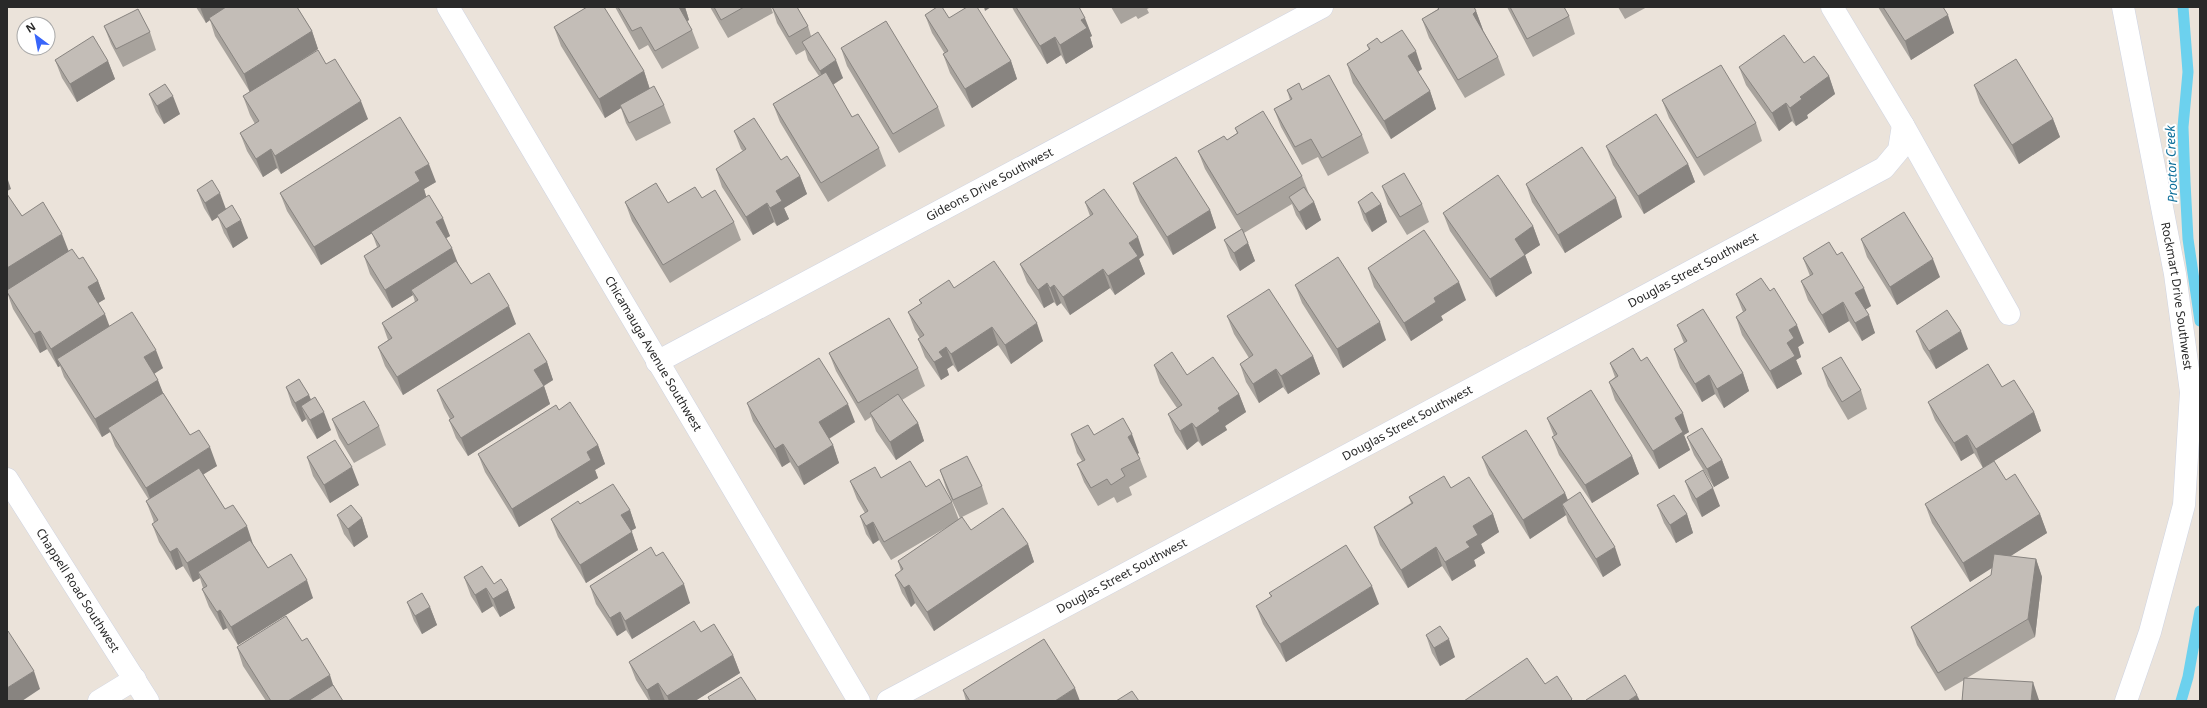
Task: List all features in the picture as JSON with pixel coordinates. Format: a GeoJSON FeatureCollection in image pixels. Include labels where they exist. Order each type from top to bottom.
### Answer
{"type":"FeatureCollection","features":[{"type":"Feature","properties":{"kind":"street","name":"Gideons Drive Southwest"},"geometry":{"type":"LineString","coordinates":[[657,362],[1322,7]]}},
{"type":"Feature","properties":{"kind":"street"},"geometry":{"type":"LineString","coordinates":[[1832,7],[1903,125],[2009,314]]}},
{"type":"Feature","properties":{"kind":"street","name":"Rockmart Drive Southwest"},"geometry":{"type":"LineString","coordinates":[[2123,7],[2175,274],[2191,392],[2184,504],[2150,632],[2126,701]]}},
{"type":"Feature","properties":{"kind":"street","name":"Chicamauga Avenue Southwest"},"geometry":{"type":"LineString","coordinates":[[456,9],[657,362],[859,701]]}},
{"type":"Feature","properties":{"kind":"street","name":"Douglas Street Southwest"},"geometry":{"type":"LineString","coordinates":[[888,701],[1884,168],[1899,150],[1903,125]]}},
{"type":"Feature","properties":{"kind":"street","name":"Chappell Road Southwest"},"geometry":{"type":"LineString","coordinates":[[7,479],[148,701]]}},
{"type":"Feature","properties":{"kind":"street"},"geometry":{"type":"LineString","coordinates":[[99,701],[135,679]]}},
{"type":"Feature","properties":{"kind":"building"},"geometry":{"type":"Polygon","coordinates":[[[226,7],[297,7],[312,31],[244,74],[209,18],[226,7]]]}},
{"type":"Feature","properties":{"kind":"building"},"geometry":{"type":"Polygon","coordinates":[[[587,7],[604,7],[644,71],[599,99],[554,27],[587,7]]]}},
{"type":"Feature","properties":{"kind":"building"},"geometry":{"type":"Polygon","coordinates":[[[618,7],[679,7],[692,30],[655,51],[641,27],[632,31],[618,7]]]}},
{"type":"Feature","properties":{"kind":"building"},"geometry":{"type":"Polygon","coordinates":[[[714,7],[744,7],[721,20],[714,7]]]}},
{"type":"Feature","properties":{"kind":"building"},"geometry":{"type":"Polygon","coordinates":[[[772,7],[797,7],[808,26],[789,37],[772,7]]]}},
{"type":"Feature","properties":{"kind":"building"},"geometry":{"type":"Polygon","coordinates":[[[937,7],[942,7],[949,18],[967,7],[977,7],[1011,61],[965,89],[943,54],[948,51],[925,15],[937,7]]]}},
{"type":"Feature","properties":{"kind":"building"},"geometry":{"type":"Polygon","coordinates":[[[1016,7],[1079,7],[1085,18],[1081,20],[1087,28],[1060,45],[1055,37],[1040,46],[1016,7]]]}},
{"type":"Feature","properties":{"kind":"building"},"geometry":{"type":"Polygon","coordinates":[[[1437,7],[1474,7],[1476,11],[1473,14],[1498,57],[1458,80],[1422,19],[1439,9],[1437,7]]]}},
{"type":"Feature","properties":{"kind":"building"},"geometry":{"type":"Polygon","coordinates":[[[1510,7],[1564,7],[1569,16],[1527,39],[1510,7]]]}},
{"type":"Feature","properties":{"kind":"building"},"geometry":{"type":"Polygon","coordinates":[[[1883,7],[1943,7],[1948,15],[1905,41],[1883,7]]]}},
{"type":"Feature","properties":{"kind":"building"},"geometry":{"type":"Polygon","coordinates":[[[138,9],[150,32],[116,49],[104,26],[138,9]]]}},
{"type":"Feature","properties":{"kind":"building"},"geometry":{"type":"Polygon","coordinates":[[[886,21],[938,107],[893,134],[841,48],[886,21]]]}},
{"type":"Feature","properties":{"kind":"building"},"geometry":{"type":"Polygon","coordinates":[[[1402,30],[1416,51],[1408,56],[1430,91],[1384,121],[1347,64],[1370,49],[1367,45],[1377,38],[1381,43],[1402,30]]]}},
{"type":"Feature","properties":{"kind":"building"},"geometry":{"type":"Polygon","coordinates":[[[818,32],[836,60],[820,71],[802,42],[818,32]]]}},
{"type":"Feature","properties":{"kind":"building"},"geometry":{"type":"Polygon","coordinates":[[[1784,35],[1804,63],[1814,56],[1829,76],[1800,97],[1802,99],[1790,108],[1786,103],[1772,113],[1739,67],[1784,35]]]}},
{"type":"Feature","properties":{"kind":"building"},"geometry":{"type":"Polygon","coordinates":[[[93,36],[108,61],[70,84],[55,60],[93,36]]]}},
{"type":"Feature","properties":{"kind":"building"},"geometry":{"type":"Polygon","coordinates":[[[318,50],[326,64],[335,59],[361,101],[275,156],[271,149],[256,159],[240,133],[259,121],[243,96],[318,50]]]}},
{"type":"Feature","properties":{"kind":"building"},"geometry":{"type":"Polygon","coordinates":[[[2016,59],[2053,119],[2012,145],[1974,85],[2016,59]]]}},
{"type":"Feature","properties":{"kind":"building"},"geometry":{"type":"Polygon","coordinates":[[[1721,65],[1756,123],[1697,158],[1662,100],[1721,65]]]}},
{"type":"Feature","properties":{"kind":"building"},"geometry":{"type":"Polygon","coordinates":[[[826,72],[852,117],[858,114],[879,148],[821,183],[773,104],[826,72]]]}},
{"type":"Feature","properties":{"kind":"building"},"geometry":{"type":"Polygon","coordinates":[[[1329,75],[1362,135],[1322,158],[1311,139],[1295,147],[1274,109],[1292,99],[1287,90],[1299,83],[1302,90],[1329,75]]]}},
{"type":"Feature","properties":{"kind":"building"},"geometry":{"type":"Polygon","coordinates":[[[165,84],[173,96],[157,106],[149,94],[165,84]]]}},
{"type":"Feature","properties":{"kind":"building"},"geometry":{"type":"Polygon","coordinates":[[[654,86],[664,105],[629,123],[620,105],[654,86]]]}},
{"type":"Feature","properties":{"kind":"building"},"geometry":{"type":"Polygon","coordinates":[[[1263,111],[1302,176],[1237,215],[1198,151],[1224,136],[1227,140],[1238,133],[1235,128],[1263,111]]]}},
{"type":"Feature","properties":{"kind":"building"},"geometry":{"type":"Polygon","coordinates":[[[1656,114],[1688,164],[1638,196],[1606,146],[1656,114]]]}},
{"type":"Feature","properties":{"kind":"building"},"geometry":{"type":"Polygon","coordinates":[[[400,117],[429,164],[415,172],[420,181],[314,247],[280,193],[400,117]]]}},
{"type":"Feature","properties":{"kind":"building"},"geometry":{"type":"Polygon","coordinates":[[[754,118],[781,160],[787,156],[800,176],[776,191],[782,201],[770,208],[767,203],[746,217],[716,169],[746,149],[734,131],[754,118]]]}},
{"type":"Feature","properties":{"kind":"building"},"geometry":{"type":"Polygon","coordinates":[[[1582,147],[1616,198],[1558,235],[1526,184],[1582,147]]]}},
{"type":"Feature","properties":{"kind":"building"},"geometry":{"type":"Polygon","coordinates":[[[1176,157],[1210,210],[1167,237],[1133,183],[1176,157]]]}},
{"type":"Feature","properties":{"kind":"building"},"geometry":{"type":"Polygon","coordinates":[[[1404,173],[1422,204],[1400,217],[1382,186],[1404,173]]]}},
{"type":"Feature","properties":{"kind":"building"},"geometry":{"type":"Polygon","coordinates":[[[1498,175],[1533,226],[1515,239],[1525,255],[1490,279],[1443,213],[1498,175]]]}},
{"type":"Feature","properties":{"kind":"building"},"geometry":{"type":"Polygon","coordinates":[[[212,180],[220,193],[205,203],[197,190],[212,180]]]}},
{"type":"Feature","properties":{"kind":"building"},"geometry":{"type":"Polygon","coordinates":[[[656,183],[668,203],[695,187],[702,198],[715,190],[734,222],[663,265],[625,202],[656,183]]]}},
{"type":"Feature","properties":{"kind":"building"},"geometry":{"type":"Polygon","coordinates":[[[1304,187],[1314,202],[1299,212],[1289,197],[1304,187]]]}},
{"type":"Feature","properties":{"kind":"building"},"geometry":{"type":"Polygon","coordinates":[[[1104,189],[1138,237],[1129,243],[1138,256],[1108,276],[1103,269],[1063,297],[1054,285],[1050,288],[1047,283],[1038,290],[1020,264],[1093,214],[1085,202],[1104,189]]]}},
{"type":"Feature","properties":{"kind":"building"},"geometry":{"type":"Polygon","coordinates":[[[1372,192],[1381,204],[1365,214],[1358,202],[1372,192]]]}},
{"type":"Feature","properties":{"kind":"building"},"geometry":{"type":"Polygon","coordinates":[[[7,194],[22,216],[43,202],[62,234],[7,268],[7,194]]]}},
{"type":"Feature","properties":{"kind":"building"},"geometry":{"type":"Polygon","coordinates":[[[429,195],[443,218],[436,222],[452,248],[385,290],[364,256],[380,246],[371,232],[429,195]]]}},
{"type":"Feature","properties":{"kind":"building"},"geometry":{"type":"Polygon","coordinates":[[[232,205],[241,220],[226,229],[217,215],[232,205]]]}},
{"type":"Feature","properties":{"kind":"building"},"geometry":{"type":"Polygon","coordinates":[[[1904,212],[1933,259],[1890,287],[1861,239],[1904,212]]]}},
{"type":"Feature","properties":{"kind":"building"},"geometry":{"type":"Polygon","coordinates":[[[1242,229],[1248,243],[1234,253],[1224,240],[1242,229]]]}},
{"type":"Feature","properties":{"kind":"building"},"geometry":{"type":"Polygon","coordinates":[[[1424,230],[1459,282],[1434,298],[1436,302],[1404,323],[1368,268],[1424,230]]]}},
{"type":"Feature","properties":{"kind":"building"},"geometry":{"type":"Polygon","coordinates":[[[1829,242],[1837,255],[1842,252],[1864,288],[1855,293],[1869,315],[1855,323],[1843,302],[1822,315],[1801,281],[1813,274],[1803,258],[1829,242]]]}},
{"type":"Feature","properties":{"kind":"building"},"geometry":{"type":"Polygon","coordinates":[[[72,249],[79,259],[83,257],[98,281],[88,287],[105,314],[51,349],[40,331],[34,334],[7,290],[72,249]]]}},
{"type":"Feature","properties":{"kind":"building"},"geometry":{"type":"Polygon","coordinates":[[[1338,257],[1380,322],[1337,349],[1295,285],[1338,257]]]}},
{"type":"Feature","properties":{"kind":"building"},"geometry":{"type":"Polygon","coordinates":[[[456,261],[471,284],[489,273],[509,306],[397,377],[378,347],[392,338],[382,323],[418,300],[411,290],[456,261]]]}},
{"type":"Feature","properties":{"kind":"building"},"geometry":{"type":"Polygon","coordinates":[[[994,261],[1037,323],[1005,345],[992,327],[951,354],[946,347],[939,352],[943,357],[934,362],[918,339],[924,335],[908,312],[922,303],[919,300],[949,280],[954,288],[994,261]]]}},
{"type":"Feature","properties":{"kind":"building"},"geometry":{"type":"Polygon","coordinates":[[[1761,278],[1770,291],[1774,288],[1797,325],[1789,330],[1794,338],[1787,343],[1795,356],[1770,371],[1736,317],[1746,310],[1736,294],[1761,278]]]}},
{"type":"Feature","properties":{"kind":"building"},"geometry":{"type":"Polygon","coordinates":[[[1269,289],[1313,356],[1281,376],[1276,369],[1253,384],[1240,364],[1253,355],[1227,316],[1269,289]]]}},
{"type":"Feature","properties":{"kind":"building"},"geometry":{"type":"Polygon","coordinates":[[[1703,309],[1743,373],[1717,389],[1709,375],[1695,384],[1674,349],[1687,341],[1677,325],[1703,309]]]}},
{"type":"Feature","properties":{"kind":"building"},"geometry":{"type":"Polygon","coordinates":[[[1947,310],[1961,331],[1929,351],[1916,331],[1947,310]]]}},
{"type":"Feature","properties":{"kind":"building"},"geometry":{"type":"Polygon","coordinates":[[[132,312],[156,350],[144,357],[158,380],[95,419],[57,359],[132,312]]]}},
{"type":"Feature","properties":{"kind":"building"},"geometry":{"type":"Polygon","coordinates":[[[889,318],[918,368],[858,403],[829,353],[889,318]]]}},
{"type":"Feature","properties":{"kind":"building"},"geometry":{"type":"Polygon","coordinates":[[[529,333],[547,362],[534,370],[544,386],[461,438],[449,420],[454,417],[437,390],[529,333]]]}},
{"type":"Feature","properties":{"kind":"building"},"geometry":{"type":"Polygon","coordinates":[[[1633,348],[1641,361],[1647,357],[1683,413],[1675,418],[1683,432],[1653,451],[1609,382],[1618,376],[1610,363],[1633,348]]]}},
{"type":"Feature","properties":{"kind":"building"},"geometry":{"type":"Polygon","coordinates":[[[1172,352],[1187,375],[1213,357],[1239,394],[1218,408],[1220,411],[1196,428],[1192,423],[1180,431],[1168,414],[1182,405],[1154,365],[1172,352]]]}},
{"type":"Feature","properties":{"kind":"building"},"geometry":{"type":"Polygon","coordinates":[[[1841,357],[1861,390],[1842,402],[1822,368],[1841,357]]]}},
{"type":"Feature","properties":{"kind":"building"},"geometry":{"type":"Polygon","coordinates":[[[819,358],[848,404],[819,422],[833,445],[798,467],[783,444],[775,449],[747,403],[819,358]]]}},
{"type":"Feature","properties":{"kind":"building"},"geometry":{"type":"Polygon","coordinates":[[[1988,364],[2002,387],[2014,380],[2034,412],[1976,449],[1967,435],[1954,443],[1928,402],[1988,364]]]}},
{"type":"Feature","properties":{"kind":"building"},"geometry":{"type":"Polygon","coordinates":[[[299,379],[309,395],[295,403],[286,387],[299,379]]]}},
{"type":"Feature","properties":{"kind":"building"},"geometry":{"type":"Polygon","coordinates":[[[1591,390],[1632,456],[1585,485],[1552,437],[1557,434],[1547,418],[1591,390]]]}},
{"type":"Feature","properties":{"kind":"building"},"geometry":{"type":"Polygon","coordinates":[[[163,393],[190,435],[199,430],[210,447],[146,488],[108,428],[163,393]]]}},
{"type":"Feature","properties":{"kind":"building"},"geometry":{"type":"Polygon","coordinates":[[[898,394],[918,423],[890,442],[870,413],[898,394]]]}},
{"type":"Feature","properties":{"kind":"building"},"geometry":{"type":"Polygon","coordinates":[[[315,397],[324,412],[310,420],[301,406],[315,397]]]}},
{"type":"Feature","properties":{"kind":"building"},"geometry":{"type":"Polygon","coordinates":[[[364,401],[379,426],[348,445],[332,419],[364,401]]]}},
{"type":"Feature","properties":{"kind":"building"},"geometry":{"type":"Polygon","coordinates":[[[570,402],[598,445],[587,452],[591,460],[512,509],[478,454],[556,405],[559,410],[570,402]]]}},
{"type":"Feature","properties":{"kind":"building"},"geometry":{"type":"Polygon","coordinates":[[[1123,418],[1132,434],[1128,437],[1140,459],[1121,469],[1125,476],[1111,485],[1107,479],[1091,488],[1077,464],[1085,460],[1071,434],[1088,425],[1094,435],[1123,418]]]}},
{"type":"Feature","properties":{"kind":"building"},"geometry":{"type":"Polygon","coordinates":[[[1702,428],[1722,460],[1707,469],[1687,437],[1702,428]]]}},
{"type":"Feature","properties":{"kind":"building"},"geometry":{"type":"Polygon","coordinates":[[[1526,430],[1565,493],[1523,520],[1482,457],[1526,430]]]}},
{"type":"Feature","properties":{"kind":"building"},"geometry":{"type":"Polygon","coordinates":[[[335,440],[352,467],[324,485],[307,457],[335,440]]]}},
{"type":"Feature","properties":{"kind":"building"},"geometry":{"type":"Polygon","coordinates":[[[967,456],[982,486],[953,500],[940,470],[967,456]]]}},
{"type":"Feature","properties":{"kind":"building"},"geometry":{"type":"Polygon","coordinates":[[[910,461],[926,487],[939,479],[952,502],[884,542],[873,522],[866,526],[860,516],[868,511],[850,481],[875,467],[881,478],[910,461]]]}},
{"type":"Feature","properties":{"kind":"building"},"geometry":{"type":"Polygon","coordinates":[[[1994,461],[2006,480],[2015,474],[2040,514],[1963,563],[1925,504],[1994,461]]]}},
{"type":"Feature","properties":{"kind":"building"},"geometry":{"type":"Polygon","coordinates":[[[199,468],[225,509],[233,505],[247,526],[187,563],[177,548],[170,552],[152,524],[158,520],[146,501],[199,468]]]}},
{"type":"Feature","properties":{"kind":"building"},"geometry":{"type":"Polygon","coordinates":[[[1703,470],[1713,488],[1696,499],[1685,481],[1703,470]]]}},
{"type":"Feature","properties":{"kind":"building"},"geometry":{"type":"Polygon","coordinates":[[[1444,476],[1451,488],[1469,477],[1493,514],[1473,526],[1478,535],[1466,542],[1470,547],[1445,562],[1436,547],[1401,570],[1374,527],[1413,503],[1409,497],[1444,476]]]}},
{"type":"Feature","properties":{"kind":"building"},"geometry":{"type":"Polygon","coordinates":[[[613,484],[630,510],[621,515],[632,532],[580,565],[551,519],[578,501],[580,504],[613,484]]]}},
{"type":"Feature","properties":{"kind":"building"},"geometry":{"type":"Polygon","coordinates":[[[1580,492],[1615,547],[1596,559],[1562,504],[1580,492]]]}},
{"type":"Feature","properties":{"kind":"building"},"geometry":{"type":"Polygon","coordinates":[[[1674,495],[1687,514],[1670,525],[1657,505],[1674,495]]]}},
{"type":"Feature","properties":{"kind":"building"},"geometry":{"type":"Polygon","coordinates":[[[351,505],[362,518],[348,529],[337,515],[351,505]]]}},
{"type":"Feature","properties":{"kind":"building"},"geometry":{"type":"Polygon","coordinates":[[[1003,508],[1028,544],[927,612],[909,585],[904,588],[895,575],[903,569],[898,561],[962,517],[971,530],[1003,508]]]}},
{"type":"Feature","properties":{"kind":"building"},"geometry":{"type":"Polygon","coordinates":[[[250,540],[268,568],[291,554],[307,580],[231,627],[220,610],[217,612],[202,589],[207,586],[198,572],[250,540]]]}},
{"type":"Feature","properties":{"kind":"building"},"geometry":{"type":"Polygon","coordinates":[[[1346,545],[1372,586],[1280,644],[1256,606],[1272,596],[1269,593],[1346,545]]]}},
{"type":"Feature","properties":{"kind":"building"},"geometry":{"type":"Polygon","coordinates":[[[651,547],[656,556],[663,552],[684,584],[625,621],[620,612],[610,618],[590,586],[651,547]]]}},
{"type":"Feature","properties":{"kind":"building"},"geometry":{"type":"Polygon","coordinates":[[[1994,554],[2036,559],[2028,619],[1938,673],[1911,627],[1991,575],[1994,554]]]}},
{"type":"Feature","properties":{"kind":"building"},"geometry":{"type":"Polygon","coordinates":[[[482,566],[494,584],[501,579],[508,590],[493,599],[486,588],[475,595],[464,577],[482,566]]]}},
{"type":"Feature","properties":{"kind":"building"},"geometry":{"type":"Polygon","coordinates":[[[422,593],[430,607],[415,616],[407,602],[422,593]]]}},
{"type":"Feature","properties":{"kind":"building"},"geometry":{"type":"Polygon","coordinates":[[[286,616],[302,641],[307,638],[330,675],[288,701],[271,701],[237,647],[286,616]]]}},
{"type":"Feature","properties":{"kind":"building"},"geometry":{"type":"Polygon","coordinates":[[[694,621],[701,632],[714,624],[733,655],[667,696],[658,683],[647,690],[629,662],[694,621]]]}},
{"type":"Feature","properties":{"kind":"building"},"geometry":{"type":"Polygon","coordinates":[[[1440,626],[1449,639],[1434,648],[1426,635],[1440,626]]]}},
{"type":"Feature","properties":{"kind":"building"},"geometry":{"type":"Polygon","coordinates":[[[7,631],[34,671],[7,688],[7,631]]]}},
{"type":"Feature","properties":{"kind":"building"},"geometry":{"type":"Polygon","coordinates":[[[1044,639],[1075,688],[1055,701],[970,701],[963,690],[1044,639]]]}},
{"type":"Feature","properties":{"kind":"building"},"geometry":{"type":"Polygon","coordinates":[[[1527,658],[1545,684],[1557,676],[1572,699],[1570,701],[1464,701],[1527,658]]]}},
{"type":"Feature","properties":{"kind":"building"},"geometry":{"type":"Polygon","coordinates":[[[1625,675],[1637,695],[1628,701],[1586,700],[1625,675]]]}},
{"type":"Feature","properties":{"kind":"building"},"geometry":{"type":"Polygon","coordinates":[[[741,677],[756,700],[710,701],[708,697],[741,677]]]}},
{"type":"Feature","properties":{"kind":"building"},"geometry":{"type":"Polygon","coordinates":[[[1964,678],[2033,682],[2031,701],[1962,701],[1964,678]]]}},
{"type":"Feature","properties":{"kind":"building"},"geometry":{"type":"Polygon","coordinates":[[[333,685],[343,701],[308,701],[333,685]]]}},
{"type":"Feature","properties":{"kind":"building"},"geometry":{"type":"Polygon","coordinates":[[[1132,691],[1139,701],[1116,701],[1132,691]]]}},
{"type":"Feature","properties":{"kind":"waterway","name":"Proctor Creek"},"geometry":{"type":"LineString","coordinates":[[2183,7],[2188,72],[2183,127],[2188,239],[2200,321]]}},
{"type":"Feature","properties":{"kind":"waterway","name":"Proctor Creek"},"geometry":{"type":"LineString","coordinates":[[2181,701],[2188,677],[2200,611]]}}]}
